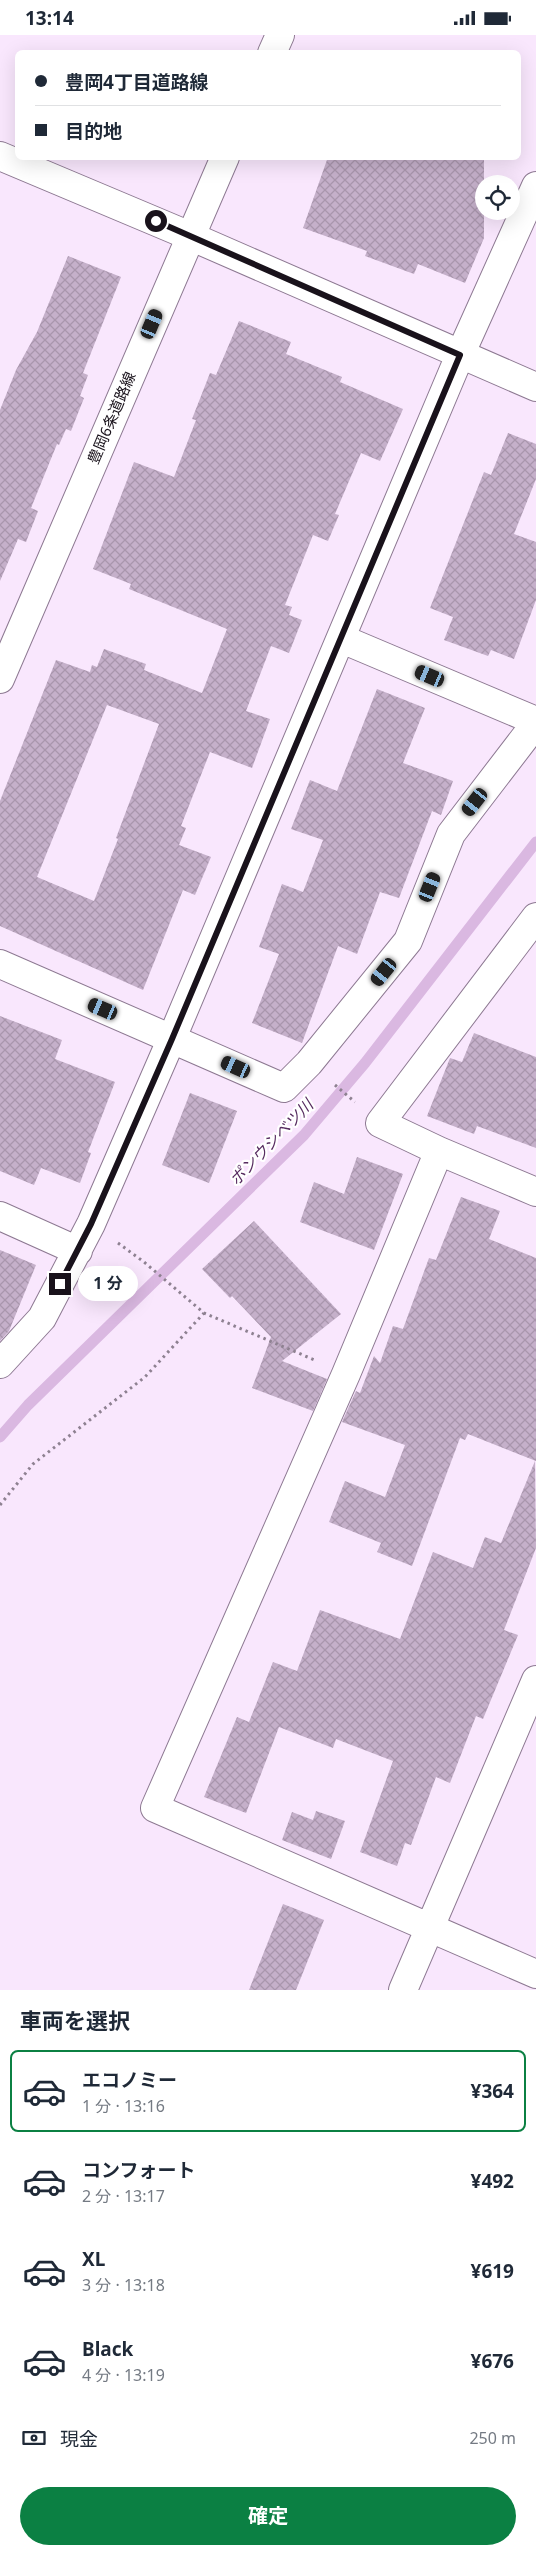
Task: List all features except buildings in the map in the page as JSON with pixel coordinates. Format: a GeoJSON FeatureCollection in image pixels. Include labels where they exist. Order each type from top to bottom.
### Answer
{"type":"FeatureCollection","features":[{"type":"Feature","properties":{"kind":"street"},"geometry":{"type":"LineString","coordinates":[[273,50],[280,35]]}},
{"type":"Feature","properties":{"kind":"street"},"geometry":{"type":"LineString","coordinates":[[0,156],[190,235],[536,387]]}},
{"type":"Feature","properties":{"kind":"street","name":"豊岡6条道路線"},"geometry":{"type":"LineString","coordinates":[[0,679],[224,160]]}},
{"type":"Feature","properties":{"kind":"street"},"geometry":{"type":"LineString","coordinates":[[0,1364],[42,1318],[78,1251],[172,1039],[460,355],[536,186]]}},
{"type":"Feature","properties":{"kind":"street"},"geometry":{"type":"LineString","coordinates":[[0,965],[284,1088],[309,1063],[408,941],[451,834],[536,722],[342,639]]}},
{"type":"Feature","properties":{"kind":"street"},"geometry":{"type":"LineString","coordinates":[[536,917],[380,1123],[438,1151],[536,1192]]}},
{"type":"Feature","properties":{"kind":"street"},"geometry":{"type":"LineString","coordinates":[[438,1151],[346,1373],[155,1808],[536,1974]]}},
{"type":"Feature","properties":{"kind":"street"},"geometry":{"type":"LineString","coordinates":[[0,1216],[78,1251]]}},
{"type":"Feature","properties":{"kind":"street"},"geometry":{"type":"LineString","coordinates":[[403,1990],[532,1697]]}},
{"type":"Feature","properties":{"kind":"path"},"geometry":{"type":"LineString","coordinates":[[330,1081],[359,1105]]}},
{"type":"Feature","properties":{"kind":"path"},"geometry":{"type":"LineString","coordinates":[[144,1262],[185,1299],[204,1313],[346,1373]]}},
{"type":"Feature","properties":{"kind":"path"},"geometry":{"type":"LineString","coordinates":[[0,1505],[33,1463],[145,1377],[204,1313]]}},
{"type":"Feature","properties":{"kind":"waterway","name":"ポンウシベツ川"},"geometry":{"type":"LineString","coordinates":[[0,1437],[28,1405],[304,1135],[365,1063],[536,842]]}},
{"type":"Feature","properties":{"kind":"route"},"geometry":{"type":"LineString","coordinates":[[60,1284],[91,1224],[172,1039],[460,355],[156,221]]}}]}
